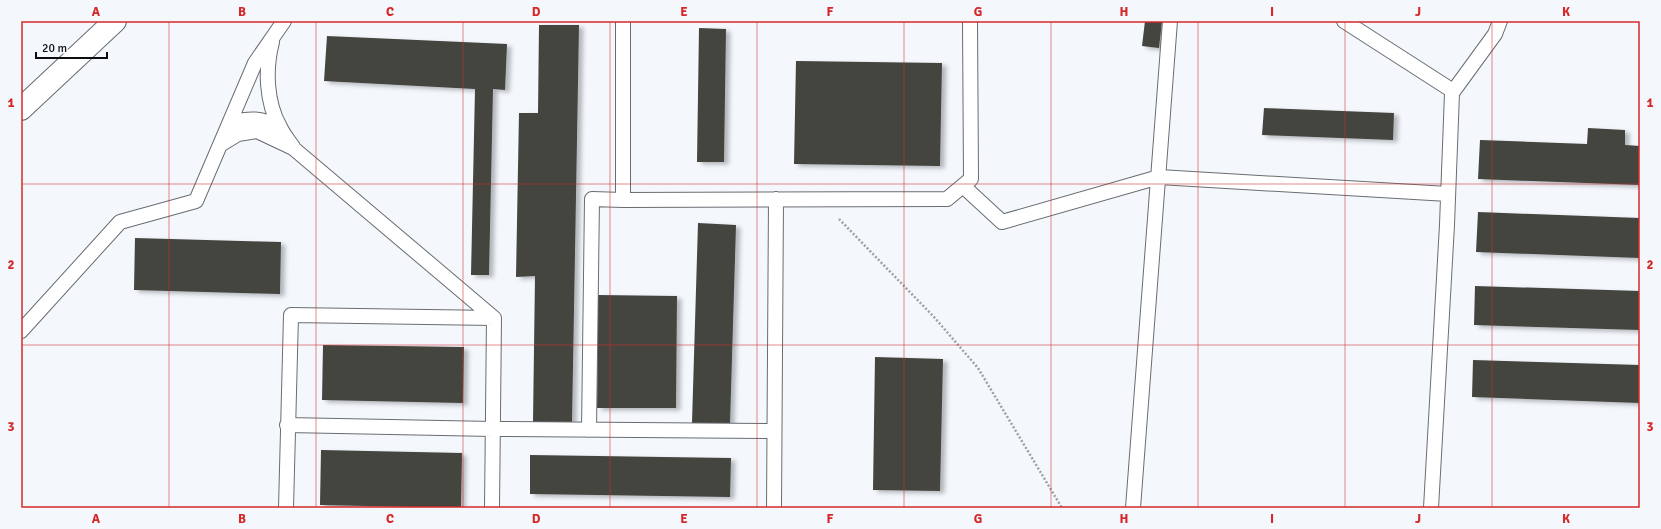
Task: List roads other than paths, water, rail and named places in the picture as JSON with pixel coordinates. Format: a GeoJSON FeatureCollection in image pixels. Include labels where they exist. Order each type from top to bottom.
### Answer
{"type":"FeatureCollection","features":[{"type":"Feature","properties":{"kind":"street"},"geometry":{"type":"LineString","coordinates":[[21,109],[115,21]]}},
{"type":"Feature","properties":{"kind":"lane"},"geometry":{"type":"LineString","coordinates":[[21,331],[120,222],[196,201],[255,63],[284,21]]}},
{"type":"Feature","properties":{"kind":"lane"},"geometry":{"type":"LineString","coordinates":[[623,21],[623,200]]}},
{"type":"Feature","properties":{"kind":"lane"},"geometry":{"type":"LineString","coordinates":[[589,430],[592,199],[947,199],[971,179],[970,21]]}},
{"type":"Feature","properties":{"kind":"lane"},"geometry":{"type":"LineString","coordinates":[[1133,508],[1170,21]]}},
{"type":"Feature","properties":{"kind":"lane"},"geometry":{"type":"LineString","coordinates":[[1344,21],[1453,91]]}},
{"type":"Feature","properties":{"kind":"lane"},"geometry":{"type":"LineString","coordinates":[[1431,508],[1452,93],[1494,34],[1500,21]]}},
{"type":"Feature","properties":{"kind":"lane"},"geometry":{"type":"LineString","coordinates":[[274,36],[269,55],[268,80],[272,105],[279,126],[293,148]]}},
{"type":"Feature","properties":{"kind":"lane"},"geometry":{"type":"LineString","coordinates":[[231,122],[246,119],[264,120],[279,126]]}},
{"type":"Feature","properties":{"kind":"lane"},"geometry":{"type":"LineString","coordinates":[[220,145],[238,134],[257,131],[293,148],[494,318]]}},
{"type":"Feature","properties":{"kind":"lane"},"geometry":{"type":"LineString","coordinates":[[963,186],[1002,222],[1159,177],[1448,194]]}},
{"type":"Feature","properties":{"kind":"lane"},"geometry":{"type":"LineString","coordinates":[[774,508],[776,200]]}},
{"type":"Feature","properties":{"kind":"lane"},"geometry":{"type":"LineString","coordinates":[[286,508],[291,315],[494,318]]}},
{"type":"Feature","properties":{"kind":"lane"},"geometry":{"type":"LineString","coordinates":[[492,508],[494,318]]}},
{"type":"Feature","properties":{"kind":"lane"},"geometry":{"type":"LineString","coordinates":[[287,425],[493,429],[774,431]]}}]}
